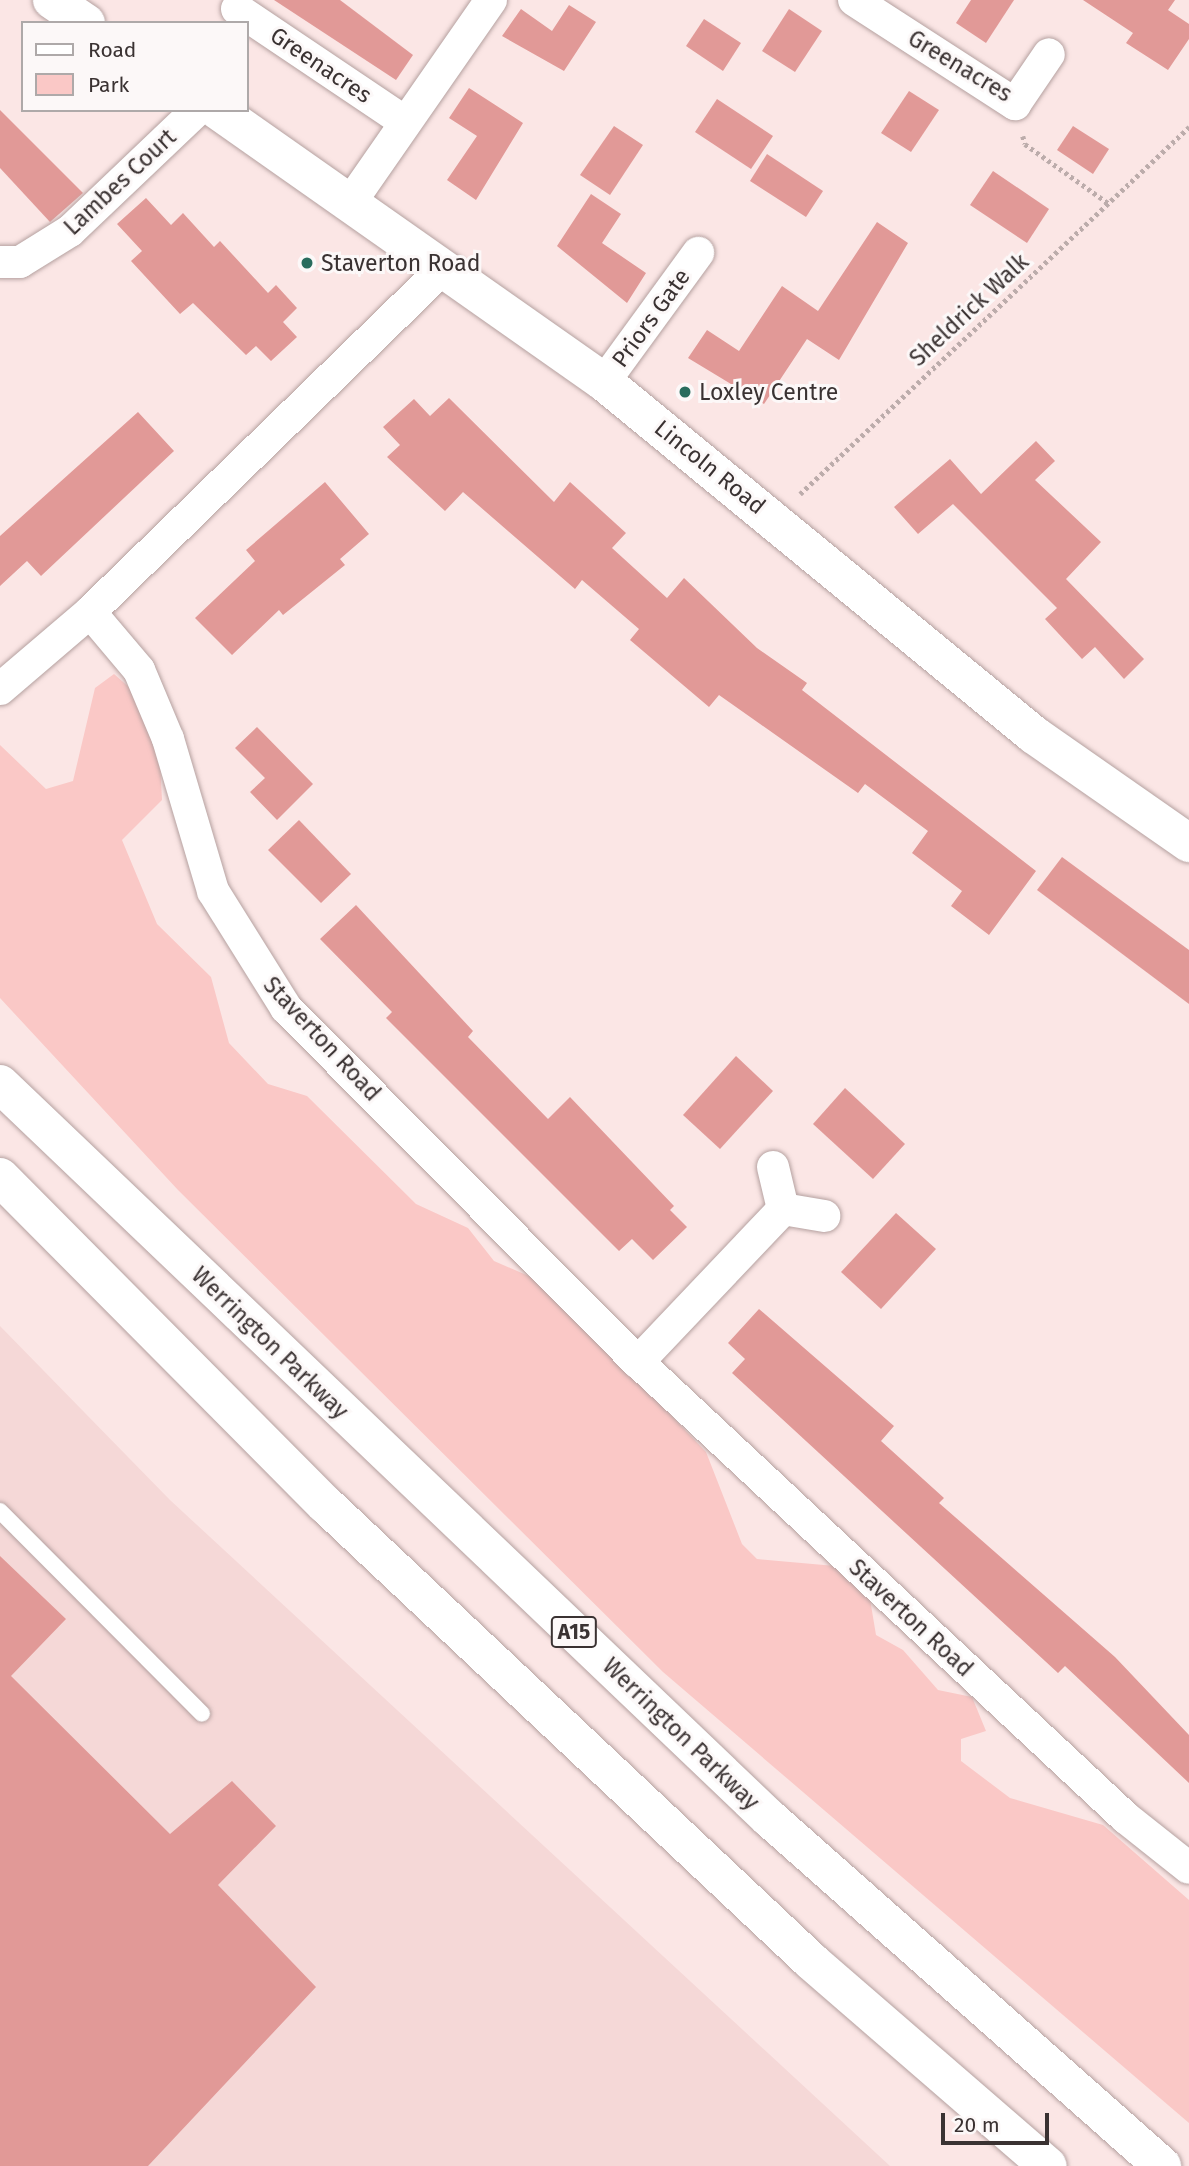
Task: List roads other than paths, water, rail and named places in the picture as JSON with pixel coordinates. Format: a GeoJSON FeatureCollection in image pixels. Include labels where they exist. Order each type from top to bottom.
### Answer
{"type":"FeatureCollection","features":[{"type":"Feature","properties":{"kind":"main road","name":"Lincoln Road"},"geometry":{"type":"LineString","coordinates":[[219,112],[604,382],[1034,735],[1189,843]]}},
{"type":"Feature","properties":{"kind":"main road","name":"Werrington Parkway"},"geometry":{"type":"LineString","coordinates":[[0,1084],[769,1818],[1162,2166]]}},
{"type":"Feature","properties":{"kind":"main road"},"geometry":{"type":"LineString","coordinates":[[0,1177],[326,1505],[811,1961],[1048,2166]]}},
{"type":"Feature","properties":{"kind":"street"},"geometry":{"type":"LineString","coordinates":[[351,203],[491,0]]}},
{"type":"Feature","properties":{"kind":"street","name":"Greenacres"},"geometry":{"type":"LineString","coordinates":[[855,0],[1015,104],[1049,54]]}},
{"type":"Feature","properties":{"kind":"street","name":"Greenacres"},"geometry":{"type":"LineString","coordinates":[[237,9],[405,122]]}},
{"type":"Feature","properties":{"kind":"street","name":"Lambes Court"},"geometry":{"type":"LineString","coordinates":[[0,262],[20,262],[70,231],[195,112]]}},
{"type":"Feature","properties":{"kind":"street","name":"Priors Gate"},"geometry":{"type":"LineString","coordinates":[[604,382],[698,253]]}},
{"type":"Feature","properties":{"kind":"street"},"geometry":{"type":"LineString","coordinates":[[0,689],[90,612],[444,268]]}},
{"type":"Feature","properties":{"kind":"street","name":"Staverton Road"},"geometry":{"type":"LineString","coordinates":[[90,612],[139,670],[213,891],[253,962],[286,1008],[638,1362],[1126,1818],[1189,1868]]}},
{"type":"Feature","properties":{"kind":"street"},"geometry":{"type":"LineString","coordinates":[[773,1167],[783,1209]]}},
{"type":"Feature","properties":{"kind":"street"},"geometry":{"type":"LineString","coordinates":[[638,1362],[783,1209]]}},
{"type":"Feature","properties":{"kind":"street"},"geometry":{"type":"LineString","coordinates":[[783,1209],[824,1216]]}},
{"type":"Feature","properties":{"kind":"lane"},"geometry":{"type":"LineString","coordinates":[[0,1511],[202,1714]]}},
{"type":"Feature","properties":{"kind":"place","name":"Staverton Road"},"geometry":{"type":"Point","coordinates":[307,263]}},
{"type":"Feature","properties":{"kind":"place","name":"Loxley Centre"},"geometry":{"type":"Point","coordinates":[685,392]}}]}
